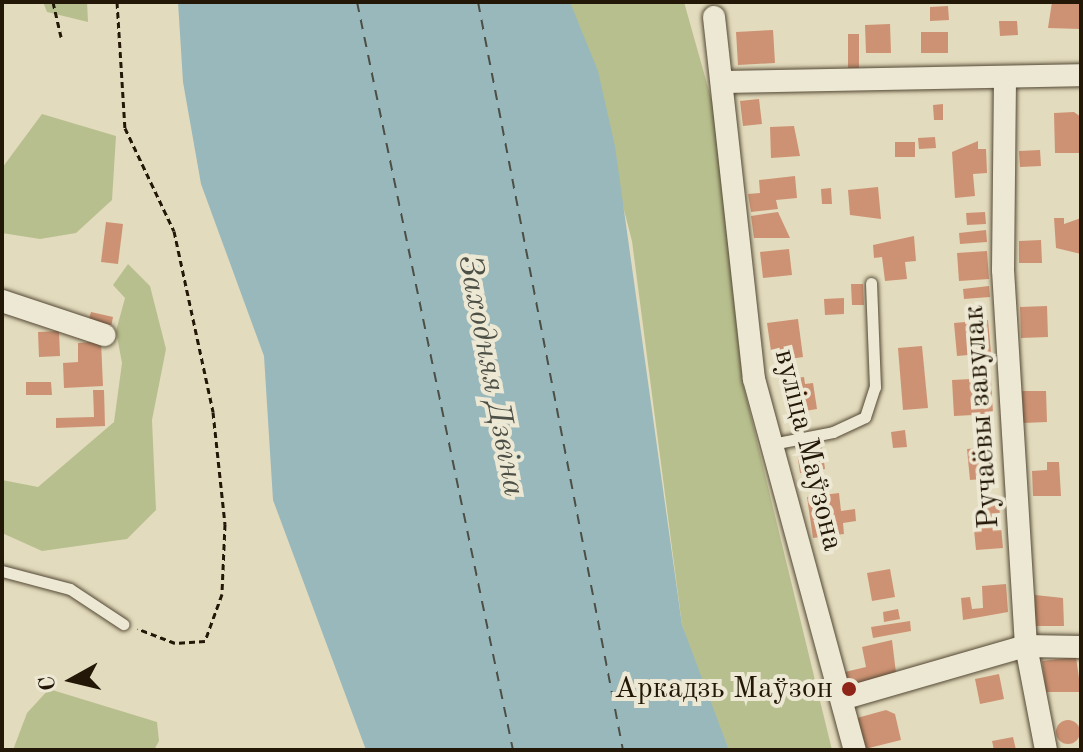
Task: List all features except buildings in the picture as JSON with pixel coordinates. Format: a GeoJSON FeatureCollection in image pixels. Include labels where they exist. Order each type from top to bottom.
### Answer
{"type":"FeatureCollection","features":[{"type":"Feature","properties":{"kind":"street","name":"вуліца Маўзона"},"geometry":{"type":"LineString","coordinates":[[714,17],[754,379],[855,750]]}},
{"type":"Feature","properties":{"kind":"street"},"geometry":{"type":"LineString","coordinates":[[722,82],[1005,79],[1081,75]]}},
{"type":"Feature","properties":{"kind":"street","name":"Ручаёвы завулак"},"geometry":{"type":"LineString","coordinates":[[1005,79],[1003,270],[1026,646],[1046,750]]}},
{"type":"Feature","properties":{"kind":"street"},"geometry":{"type":"LineString","coordinates":[[2,301],[104,335]]}},
{"type":"Feature","properties":{"kind":"street"},"geometry":{"type":"LineString","coordinates":[[842,699],[1026,646],[1081,647]]}},
{"type":"Feature","properties":{"kind":"lane"},"geometry":{"type":"LineString","coordinates":[[772,444],[833,432],[865,417],[875,387],[871,283]]}},
{"type":"Feature","properties":{"kind":"lane"},"geometry":{"type":"LineString","coordinates":[[2,571],[70,589],[123,624]]}},
{"type":"Feature","properties":{"kind":"path"},"geometry":{"type":"LineString","coordinates":[[53,2],[61,37]]}},
{"type":"Feature","properties":{"kind":"path"},"geometry":{"type":"LineString","coordinates":[[117,2],[125,128],[174,231],[213,412],[225,524],[222,594],[205,641],[175,643],[123,624]]}},
{"type":"Feature","properties":{"kind":"green space"},"geometry":{"type":"Polygon","coordinates":[[[43,2],[87,2],[88,22],[47,12],[43,2]]]}},
{"type":"Feature","properties":{"kind":"green space"},"geometry":{"type":"Polygon","coordinates":[[[570,2],[684,2],[713,105],[743,384],[832,750],[729,750],[703,689],[682,625],[632,241],[570,2]]]}},
{"type":"Feature","properties":{"kind":"green space"},"geometry":{"type":"Polygon","coordinates":[[[42,114],[116,136],[112,200],[76,233],[40,239],[2,233],[2,168],[42,114]]]}},
{"type":"Feature","properties":{"kind":"green space"},"geometry":{"type":"Polygon","coordinates":[[[128,264],[150,286],[166,349],[152,420],[156,510],[127,539],[42,551],[2,533],[2,480],[38,487],[114,422],[122,363],[116,331],[125,298],[113,285],[128,264]]]}},
{"type":"Feature","properties":{"kind":"green space"},"geometry":{"type":"Polygon","coordinates":[[[49,689],[157,722],[159,741],[154,750],[13,750],[27,713],[49,689]]]}},
{"type":"Feature","properties":{"kind":"water","name":"Заходняя Дзвіна"},"geometry":{"type":"Polygon","coordinates":[[[178,2],[570,2],[598,71],[615,146],[682,625],[729,750],[366,750],[273,500],[264,356],[201,184],[183,82],[178,2]]]}},
{"type":"Feature","properties":{"kind":"ferry route"},"geometry":{"type":"LineString","coordinates":[[357,2],[513,750]]}},
{"type":"Feature","properties":{"kind":"ferry route"},"geometry":{"type":"LineString","coordinates":[[478,2],[623,750]]}},
{"type":"Feature","properties":{"kind":"place","name":"Аркадзь Маўзон"},"geometry":{"type":"Point","coordinates":[849,689]}}]}
